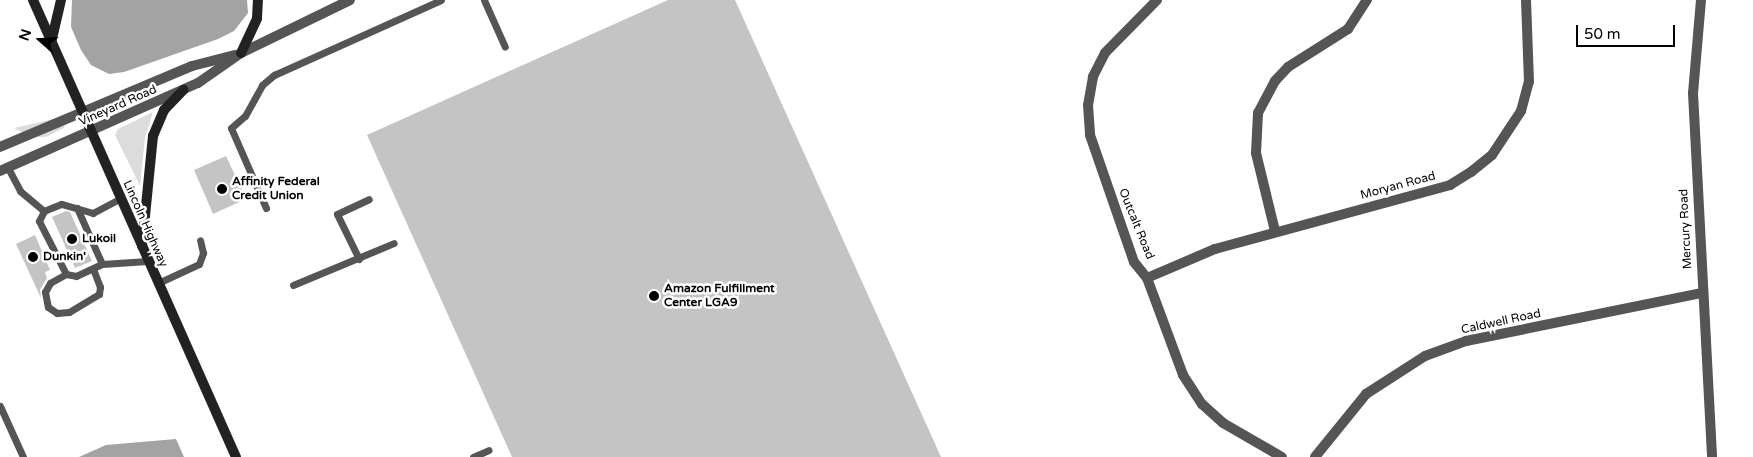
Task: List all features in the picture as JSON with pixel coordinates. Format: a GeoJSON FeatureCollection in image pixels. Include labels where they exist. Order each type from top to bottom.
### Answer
{"type":"FeatureCollection","features":[{"type":"Feature","properties":{"kind":"main road","name":"Lincoln Highway"},"geometry":{"type":"LineString","coordinates":[[33,0],[236,457]]}},
{"type":"Feature","properties":{"kind":"main road"},"geometry":{"type":"LineString","coordinates":[[51,43],[61,0]]}},
{"type":"Feature","properties":{"kind":"main road"},"geometry":{"type":"LineString","coordinates":[[241,53],[258,18],[258,0]]}},
{"type":"Feature","properties":{"kind":"main road"},"geometry":{"type":"LineString","coordinates":[[142,247],[153,136],[164,110],[183,90]]}},
{"type":"Feature","properties":{"kind":"street","name":"Vineyard Road"},"geometry":{"type":"LineString","coordinates":[[4,169],[183,90],[241,53],[350,0]]}},
{"type":"Feature","properties":{"kind":"street","name":"Outcalt Road"},"geometry":{"type":"LineString","coordinates":[[1157,0],[1106,53],[1093,77],[1088,105],[1090,135],[1134,262],[1147,278],[1183,375],[1202,404],[1223,423],[1282,457]]}},
{"type":"Feature","properties":{"kind":"street"},"geometry":{"type":"LineString","coordinates":[[1275,232],[1256,153],[1258,113],[1275,81],[1288,67],[1348,29],[1367,0]]}},
{"type":"Feature","properties":{"kind":"street","name":"Moryan Road"},"geometry":{"type":"LineString","coordinates":[[1147,278],[1215,249],[1450,185],[1492,155],[1521,111],[1529,82],[1526,0]]}},
{"type":"Feature","properties":{"kind":"street","name":"Mercury Road"},"geometry":{"type":"LineString","coordinates":[[1701,0],[1693,93],[1712,457]]}},
{"type":"Feature","properties":{"kind":"street","name":"Vineyard Road"},"geometry":{"type":"LineString","coordinates":[[0,147],[82,110],[192,66],[241,53]]}},
{"type":"Feature","properties":{"kind":"street","name":"Caldwell Road"},"geometry":{"type":"LineString","coordinates":[[1315,457],[1366,394],[1425,356],[1466,341],[1702,294]]}},
{"type":"Feature","properties":{"kind":"lane"},"geometry":{"type":"LineString","coordinates":[[266,208],[231,128],[245,116],[259,89],[270,78],[441,0]]}},
{"type":"Feature","properties":{"kind":"lane"},"geometry":{"type":"LineString","coordinates":[[484,0],[505,47]]}},
{"type":"Feature","properties":{"kind":"lane"},"geometry":{"type":"LineString","coordinates":[[4,169],[20,191],[44,211]]}},
{"type":"Feature","properties":{"kind":"lane"},"geometry":{"type":"LineString","coordinates":[[66,274],[40,221],[44,211],[61,204],[93,213],[120,198]]}},
{"type":"Feature","properties":{"kind":"lane"},"geometry":{"type":"LineString","coordinates":[[359,258],[337,214],[369,199]]}},
{"type":"Feature","properties":{"kind":"lane"},"geometry":{"type":"LineString","coordinates":[[77,208],[102,264]]}},
{"type":"Feature","properties":{"kind":"lane"},"geometry":{"type":"LineString","coordinates":[[158,282],[199,264],[203,253],[200,240]]}},
{"type":"Feature","properties":{"kind":"lane"},"geometry":{"type":"LineString","coordinates":[[293,285],[394,243]]}},
{"type":"Feature","properties":{"kind":"lane"},"geometry":{"type":"LineString","coordinates":[[93,268],[100,286],[97,296],[69,312],[57,313],[48,307],[45,292],[50,283],[66,274],[76,276],[93,268],[102,264],[148,261]]}},
{"type":"Feature","properties":{"kind":"lane"},"geometry":{"type":"LineString","coordinates":[[0,406],[23,457]]}},
{"type":"Feature","properties":{"kind":"lane"},"geometry":{"type":"LineString","coordinates":[[473,457],[488,450]]}},
{"type":"Feature","properties":{"kind":"shaded area"},"geometry":{"type":"Polygon","coordinates":[[[72,0],[247,0],[248,13],[234,31],[218,39],[124,72],[109,74],[91,65],[81,50],[71,27],[72,0]]]}},
{"type":"Feature","properties":{"kind":"shaded area"},"geometry":{"type":"Polygon","coordinates":[[[153,112],[145,138],[140,186],[115,135],[118,129],[153,112]]]}},
{"type":"Feature","properties":{"kind":"shaded area"},"geometry":{"type":"Polygon","coordinates":[[[58,118],[65,124],[64,128],[46,137],[32,137],[14,128],[58,118]]]}},
{"type":"Feature","properties":{"kind":"shaded area"},"geometry":{"type":"Polygon","coordinates":[[[176,439],[184,457],[79,457],[106,445],[176,439]]]}},
{"type":"Feature","properties":{"kind":"building","name":"Amazon Fulfillment Center LGA9"},"geometry":{"type":"Polygon","coordinates":[[[668,0],[735,0],[941,457],[512,457],[367,135],[668,0]]]}},
{"type":"Feature","properties":{"kind":"building","name":"Affinity Federal Credit Union"},"geometry":{"type":"Polygon","coordinates":[[[226,156],[246,199],[213,214],[194,170],[226,156]]]}},
{"type":"Feature","properties":{"kind":"building","name":"Lukoil"},"geometry":{"type":"Polygon","coordinates":[[[66,211],[70,212],[92,261],[75,268],[52,217],[66,211]]]}},
{"type":"Feature","properties":{"kind":"building","name":"Dunkin'"},"geometry":{"type":"Polygon","coordinates":[[[35,235],[50,270],[45,272],[47,278],[40,290],[41,298],[16,244],[35,235]]]}},
{"type":"Feature","properties":{"kind":"place","name":"Affinity Federal Credit Union"},"geometry":{"type":"Point","coordinates":[222,189]}},
{"type":"Feature","properties":{"kind":"place","name":"Lukoil"},"geometry":{"type":"Point","coordinates":[72,239]}},
{"type":"Feature","properties":{"kind":"place","name":"Dunkin'"},"geometry":{"type":"Point","coordinates":[33,257]}},
{"type":"Feature","properties":{"kind":"place","name":"Amazon Fulfillment Center LGA9"},"geometry":{"type":"Point","coordinates":[654,296]}}]}
